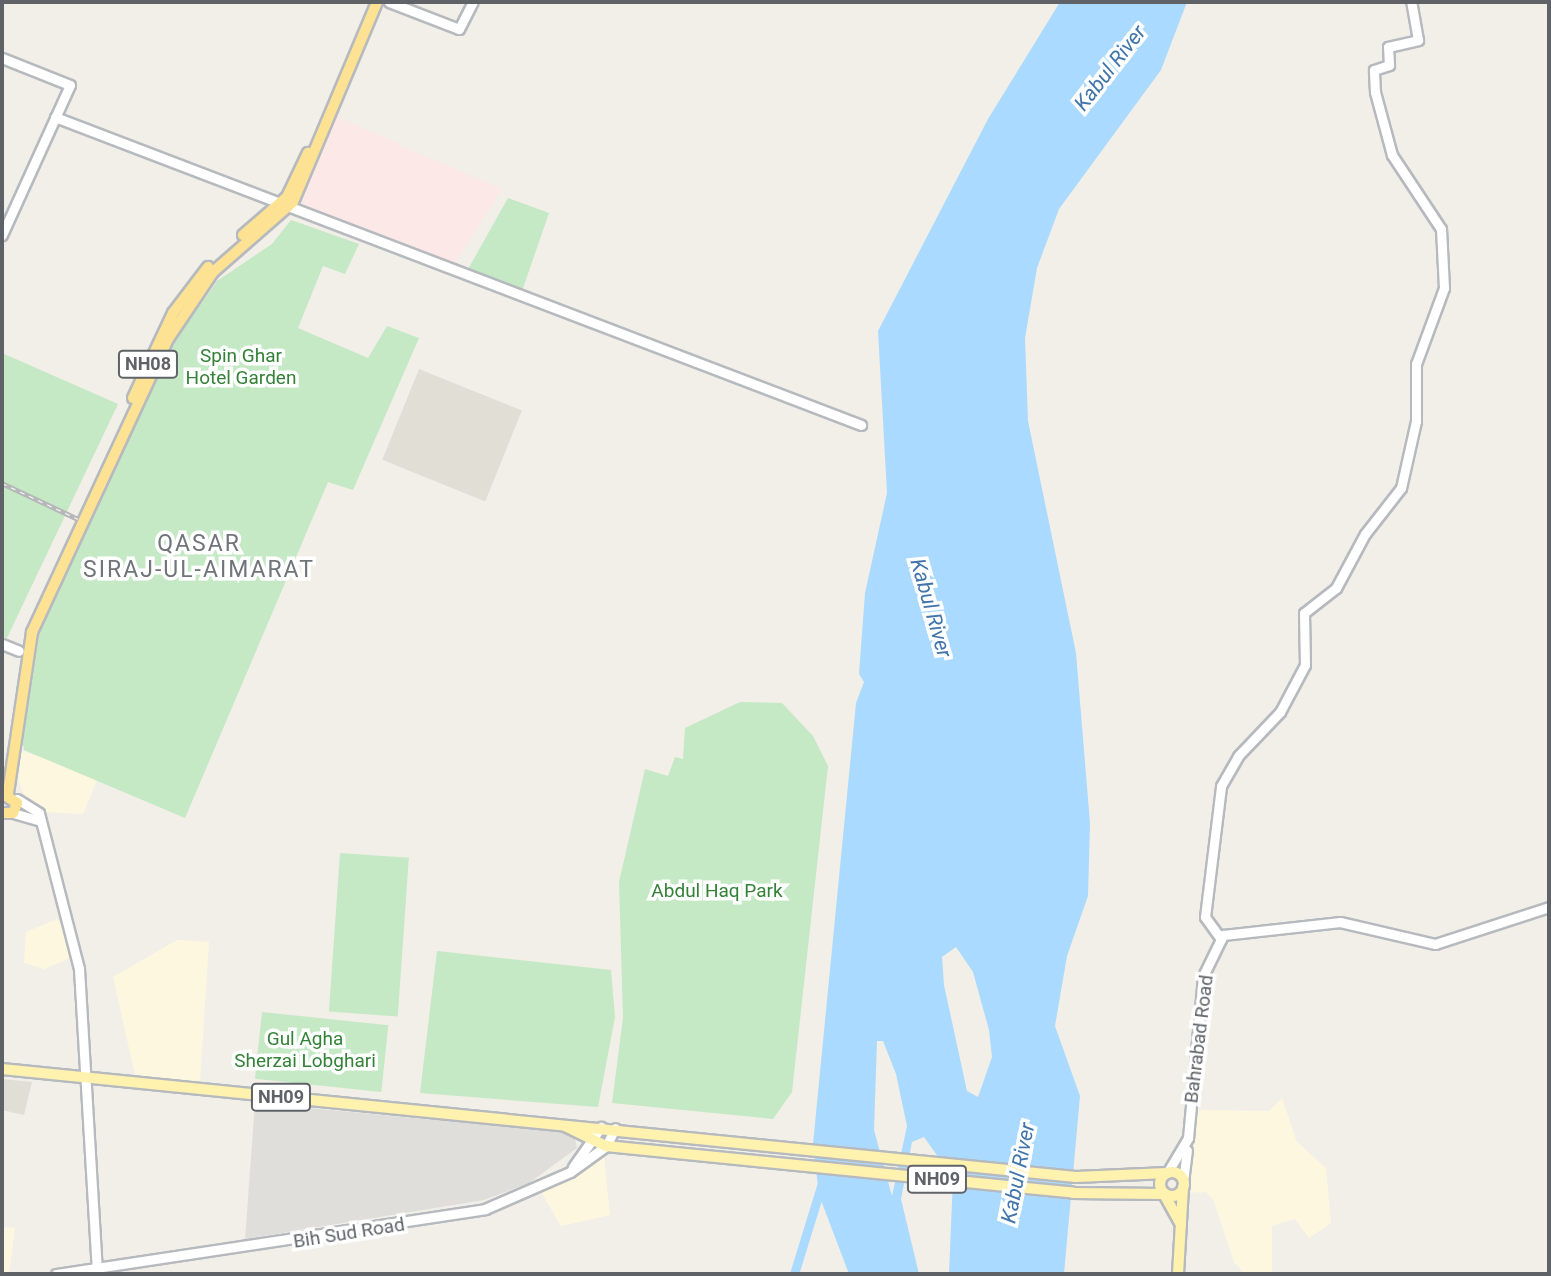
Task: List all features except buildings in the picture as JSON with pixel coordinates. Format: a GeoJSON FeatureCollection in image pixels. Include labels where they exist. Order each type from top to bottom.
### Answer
{"type":"FeatureCollection","features":[{"type":"Feature","properties":{"kind":"highway","name":"NH08"},"geometry":{"type":"LineString","coordinates":[[2,767],[19,651],[173,313],[207,267],[284,207],[369,2]]}},
{"type":"Feature","properties":{"kind":"highway","name":"NH08"},"geometry":{"type":"LineString","coordinates":[[9,796],[28,644],[168,339],[213,272],[284,207],[377,2]]}},
{"type":"Feature","properties":{"kind":"highway"},"geometry":{"type":"LineString","coordinates":[[5,816],[9,796]]}},
{"type":"Feature","properties":{"kind":"main road"},"geometry":{"type":"LineString","coordinates":[[389,2],[459,29],[473,2]]}},
{"type":"Feature","properties":{"kind":"main road"},"geometry":{"type":"LineString","coordinates":[[1411,2],[1418,40],[1388,47],[1389,65],[1374,71],[1375,92],[1392,155],[1441,229],[1444,288],[1416,364],[1416,421],[1401,488],[1365,534],[1336,588],[1304,613],[1305,665],[1280,712],[1238,756],[1221,786],[1205,917],[1220,939],[1233,931],[1340,922],[1435,944],[1549,907]]}},
{"type":"Feature","properties":{"kind":"main road"},"geometry":{"type":"LineString","coordinates":[[2,58],[70,85],[2,235]]}},
{"type":"Feature","properties":{"kind":"main road"},"geometry":{"type":"LineString","coordinates":[[55,117],[284,207],[862,425]]}},
{"type":"Feature","properties":{"kind":"main road"},"geometry":{"type":"LineString","coordinates":[[2,644],[19,651]]}},
{"type":"Feature","properties":{"kind":"main road"},"geometry":{"type":"LineString","coordinates":[[9,796],[32,805],[41,821],[79,969],[97,1271]]}},
{"type":"Feature","properties":{"kind":"main road"},"geometry":{"type":"LineString","coordinates":[[5,816],[41,821]]}},
{"type":"Feature","properties":{"kind":"main road","name":"Bahrabad Road"},"geometry":{"type":"LineString","coordinates":[[1167,1173],[1188,1138],[1203,976],[1220,939]]}},
{"type":"Feature","properties":{"kind":"main road","name":"NH09"},"geometry":{"type":"LineString","coordinates":[[2,1069],[86,1080],[615,1128],[1073,1177],[1167,1173]]}},
{"type":"Feature","properties":{"kind":"main road","name":"NH09"},"geometry":{"type":"LineString","coordinates":[[561,1124],[589,1142],[607,1146],[1073,1193],[1175,1195],[1183,1185]]}},
{"type":"Feature","properties":{"kind":"main road"},"geometry":{"type":"LineString","coordinates":[[570,1172],[601,1127]]}},
{"type":"Feature","properties":{"kind":"main road"},"geometry":{"type":"LineString","coordinates":[[607,1146],[615,1128]]}},
{"type":"Feature","properties":{"kind":"main road"},"geometry":{"type":"LineString","coordinates":[[672,1151],[674,1135]]}},
{"type":"Feature","properties":{"kind":"main road"},"geometry":{"type":"LineString","coordinates":[[1178,1274],[1188,1138]]}},
{"type":"Feature","properties":{"kind":"main road","name":"Bih Sud Road"},"geometry":{"type":"LineString","coordinates":[[56,1274],[97,1271],[452,1217],[506,1202],[570,1172],[607,1146]]}},
{"type":"Feature","properties":{"kind":"main road"},"geometry":{"type":"LineString","coordinates":[[1181,1225],[1160,1184],[1167,1173],[1183,1185]]}},
{"type":"Feature","properties":{"kind":"shaded area"},"geometry":{"type":"Polygon","coordinates":[[[335,116],[401,144],[398,152],[402,146],[502,189],[453,266],[292,209],[335,116]]]}},
{"type":"Feature","properties":{"kind":"shaded area"},"geometry":{"type":"Polygon","coordinates":[[[419,369],[522,411],[485,501],[382,460],[419,369]]]}},
{"type":"Feature","properties":{"kind":"shaded area"},"geometry":{"type":"Polygon","coordinates":[[[20,750],[98,778],[83,814],[43,812],[24,796],[14,768],[20,750]]]}},
{"type":"Feature","properties":{"kind":"shaded area"},"geometry":{"type":"Polygon","coordinates":[[[57,919],[68,933],[70,958],[44,969],[24,963],[26,932],[57,919]]]}},
{"type":"Feature","properties":{"kind":"shaded area"},"geometry":{"type":"Polygon","coordinates":[[[177,940],[209,942],[200,1082],[135,1075],[113,977],[177,940]]]}},
{"type":"Feature","properties":{"kind":"shaded area"},"geometry":{"type":"Polygon","coordinates":[[[2,1079],[32,1082],[24,1115],[2,1110],[2,1079]]]}},
{"type":"Feature","properties":{"kind":"shaded area"},"geometry":{"type":"Polygon","coordinates":[[[1282,1098],[1297,1142],[1326,1168],[1331,1223],[1309,1238],[1295,1219],[1272,1226],[1272,1274],[1245,1274],[1234,1262],[1213,1199],[1206,1192],[1185,1193],[1195,1110],[1269,1111],[1282,1098]]]}},
{"type":"Feature","properties":{"kind":"shaded area"},"geometry":{"type":"Polygon","coordinates":[[[255,1103],[574,1133],[577,1148],[529,1183],[484,1200],[245,1239],[255,1103]]]}},
{"type":"Feature","properties":{"kind":"shaded area"},"geometry":{"type":"Polygon","coordinates":[[[604,1157],[610,1215],[561,1226],[540,1190],[604,1157]]]}},
{"type":"Feature","properties":{"kind":"shaded area"},"geometry":{"type":"Polygon","coordinates":[[[2,1227],[15,1228],[9,1274],[2,1274],[2,1227]]]}},
{"type":"Feature","properties":{"kind":"green space"},"geometry":{"type":"Polygon","coordinates":[[[508,198],[549,213],[522,291],[467,271],[508,198]]]}},
{"type":"Feature","properties":{"kind":"green space","name":"Spin Ghar Hotel Garden"},"geometry":{"type":"Polygon","coordinates":[[[291,220],[359,244],[345,274],[323,266],[298,328],[368,358],[387,326],[419,338],[353,490],[328,482],[185,818],[24,750],[18,708],[36,629],[177,338],[217,281],[272,244],[291,220]]]}},
{"type":"Feature","properties":{"kind":"green space"},"geometry":{"type":"Polygon","coordinates":[[[2,353],[118,404],[7,638],[2,636],[2,353]]]}},
{"type":"Feature","properties":{"kind":"green space","name":"Abdul Haq Park"},"geometry":{"type":"Polygon","coordinates":[[[740,702],[782,703],[813,736],[828,766],[792,1092],[773,1119],[612,1103],[623,1018],[619,882],[645,769],[668,776],[675,757],[683,759],[685,728],[740,702]]]}},
{"type":"Feature","properties":{"kind":"green space"},"geometry":{"type":"Polygon","coordinates":[[[340,853],[409,858],[398,1016],[329,1012],[340,853]]]}},
{"type":"Feature","properties":{"kind":"green space"},"geometry":{"type":"Polygon","coordinates":[[[437,951],[611,970],[615,1017],[598,1107],[420,1093],[437,951]]]}},
{"type":"Feature","properties":{"kind":"green space","name":"Gul Agha Sherzai Lobghari"},"geometry":{"type":"Polygon","coordinates":[[[262,1012],[388,1025],[381,1092],[255,1079],[262,1012]]]}},
{"type":"Feature","properties":{"kind":"water","name":"Kabul River"},"geometry":{"type":"Polygon","coordinates":[[[1060,2],[1187,2],[1161,70],[1059,209],[1037,268],[1025,338],[1028,421],[1076,653],[1090,823],[1088,896],[1067,956],[1055,1026],[1080,1096],[1064,1274],[949,1274],[953,1178],[924,1137],[912,1142],[901,1199],[919,1274],[849,1274],[819,1195],[813,1144],[856,703],[864,682],[859,674],[865,593],[887,493],[878,331],[988,119],[1060,2]],[[956,947],[942,957],[944,985],[967,1091],[978,1097],[992,1057],[989,1030],[973,972],[956,947]],[[877,1041],[874,1130],[892,1196],[907,1126],[896,1074],[883,1041],[877,1041]]]}},
{"type":"Feature","properties":{"kind":"waterway"},"geometry":{"type":"LineString","coordinates":[[794,1274],[821,1186]]}},
{"type":"Feature","properties":{"kind":"railway"},"geometry":{"type":"LineString","coordinates":[[2,483],[78,519]]}},
{"type":"Feature","properties":{"kind":"district","name":"QASAR SIRAJ-UL-AIMARAT"},"geometry":{"type":"Point","coordinates":[199,557]}}]}
